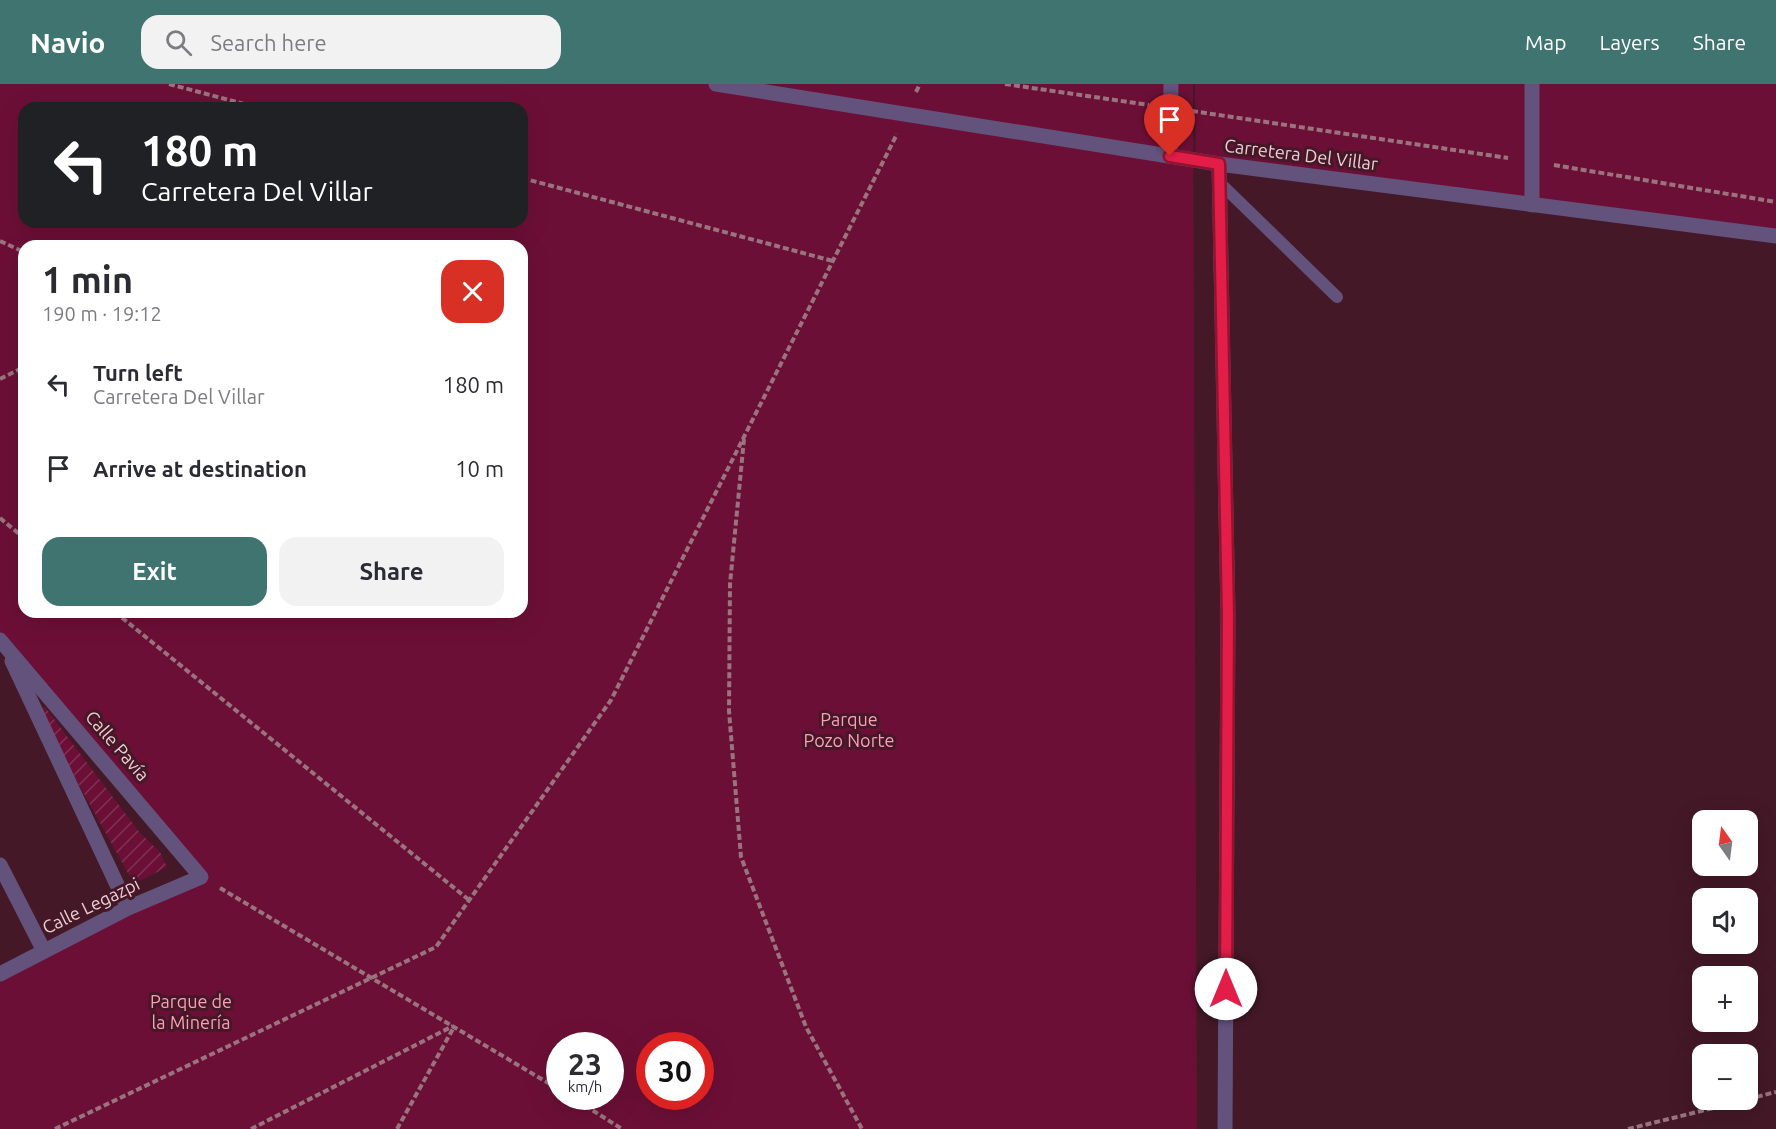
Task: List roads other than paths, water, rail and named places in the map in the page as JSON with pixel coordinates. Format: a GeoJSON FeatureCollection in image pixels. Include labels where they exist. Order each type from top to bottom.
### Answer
{"type":"FeatureCollection","features":[{"type":"Feature","properties":{"kind":"street","name":"Carretera Del Villar"},"geometry":{"type":"LineString","coordinates":[[716,84],[1219,164],[1776,237]]}},
{"type":"Feature","properties":{"kind":"street"},"geometry":{"type":"LineString","coordinates":[[1170,156],[1171,84]]}},
{"type":"Feature","properties":{"kind":"street"},"geometry":{"type":"LineString","coordinates":[[1532,84],[1532,205]]}},
{"type":"Feature","properties":{"kind":"street"},"geometry":{"type":"LineString","coordinates":[[1219,164],[1228,614],[1225,1129]]}},
{"type":"Feature","properties":{"kind":"street","name":"Calle Pavía"},"geometry":{"type":"LineString","coordinates":[[1,642],[201,877]]}},
{"type":"Feature","properties":{"kind":"street","name":"Calle Pavía"},"geometry":{"type":"LineString","coordinates":[[1,642],[128,908]]}},
{"type":"Feature","properties":{"kind":"street"},"geometry":{"type":"LineString","coordinates":[[0,865],[44,951]]}},
{"type":"Feature","properties":{"kind":"street","name":"Calle Legazpi"},"geometry":{"type":"LineString","coordinates":[[0,974],[128,908],[201,877]]}},
{"type":"Feature","properties":{"kind":"lane"},"geometry":{"type":"LineString","coordinates":[[1220,183],[1337,297]]}},
{"type":"Feature","properties":{"kind":"park label","name":"Parque Pozo Norte"},"geometry":{"type":"Point","coordinates":[849,730]}},
{"type":"Feature","properties":{"kind":"park label","name":"Parque de la Minería"},"geometry":{"type":"Point","coordinates":[191,1012]}}]}
